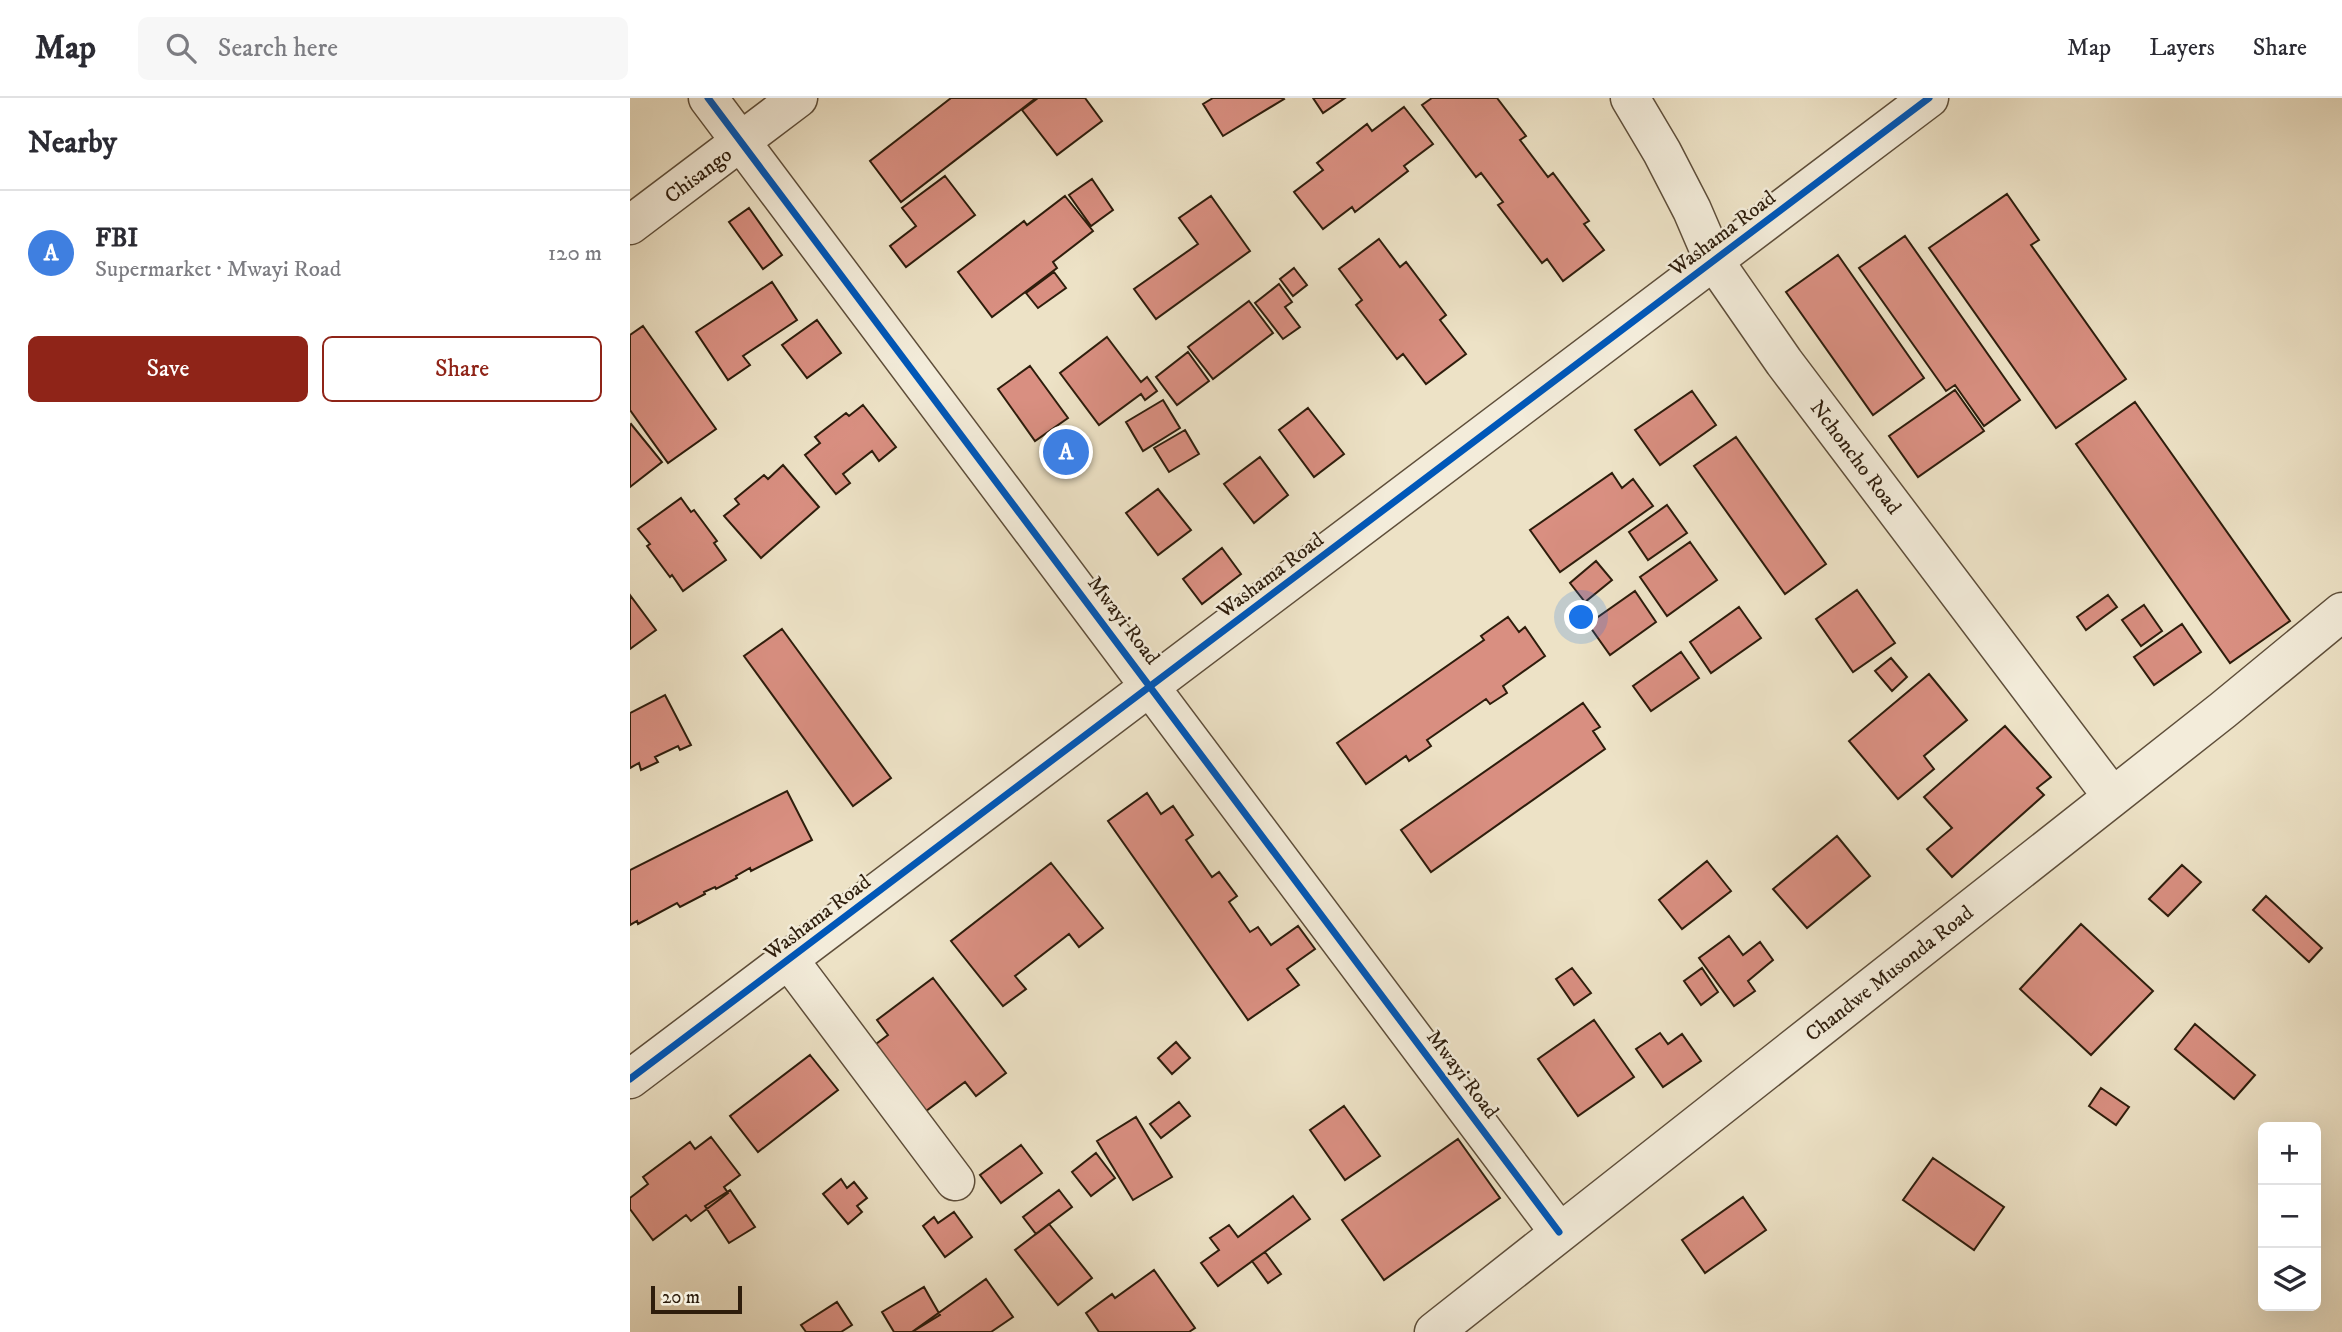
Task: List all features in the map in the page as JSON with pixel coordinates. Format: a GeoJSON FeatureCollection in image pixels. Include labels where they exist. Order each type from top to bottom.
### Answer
{"type":"FeatureCollection","features":[{"type":"Feature","properties":{"kind":"street","name":"Mwayi Road"},"geometry":{"type":"LineString","coordinates":[[708,98],[1152,686],[1559,1232]]}},
{"type":"Feature","properties":{"kind":"street","name":"Chisango"},"geometry":{"type":"LineString","coordinates":[[630,225],[798,98]]}},
{"type":"Feature","properties":{"kind":"street","name":"Nchoncho Road"},"geometry":{"type":"LineString","coordinates":[[1630,98],[1692,210],[1714,261],[1784,362],[2112,796]]}},
{"type":"Feature","properties":{"kind":"street","name":"Washama Road"},"geometry":{"type":"LineString","coordinates":[[630,1079],[1929,98]]}},
{"type":"Feature","properties":{"kind":"street","name":"Chandwe Musonda Road"},"geometry":{"type":"LineString","coordinates":[[1434,1332],[2342,612]]}},
{"type":"Feature","properties":{"kind":"street"},"geometry":{"type":"LineString","coordinates":[[789,960],[955,1181]]}},
{"type":"Feature","properties":{"kind":"building"},"geometry":{"type":"Polygon","coordinates":[[[951,98],[1036,98],[901,202],[870,161],[951,98]]]}},
{"type":"Feature","properties":{"kind":"building"},"geometry":{"type":"Polygon","coordinates":[[[1038,98],[1085,98],[1102,121],[1057,155],[1022,110],[1038,98]]]}},
{"type":"Feature","properties":{"kind":"building"},"geometry":{"type":"Polygon","coordinates":[[[1213,98],[1284,99],[1223,136],[1203,104],[1213,98]]]}},
{"type":"Feature","properties":{"kind":"building"},"geometry":{"type":"Polygon","coordinates":[[[1313,98],[1345,98],[1323,113],[1313,98]]]}},
{"type":"Feature","properties":{"kind":"building"},"geometry":{"type":"Polygon","coordinates":[[[1432,98],[1497,98],[1526,136],[1520,140],[1548,177],[1553,173],[1589,221],[1584,224],[1604,250],[1563,281],[1547,259],[1542,263],[1498,205],[1503,202],[1481,173],[1476,177],[1422,105],[1432,98]]]}},
{"type":"Feature","properties":{"kind":"building"},"geometry":{"type":"Polygon","coordinates":[[[1404,107],[1433,144],[1404,166],[1408,171],[1355,212],[1352,207],[1323,229],[1294,192],[1323,170],[1317,163],[1367,124],[1372,131],[1404,107]]]}},
{"type":"Feature","properties":{"kind":"building"},"geometry":{"type":"Polygon","coordinates":[[[945,176],[975,215],[906,267],[890,246],[916,226],[902,208],[945,176]]]}},
{"type":"Feature","properties":{"kind":"building"},"geometry":{"type":"Polygon","coordinates":[[[1092,179],[1113,210],[1091,226],[1069,195],[1092,179]]]}},
{"type":"Feature","properties":{"kind":"building"},"geometry":{"type":"Polygon","coordinates":[[[2007,194],[2039,240],[2031,245],[2126,379],[2056,428],[1929,248],[2007,194]]]}},
{"type":"Feature","properties":{"kind":"building"},"geometry":{"type":"Polygon","coordinates":[[[1065,196],[1093,231],[1053,262],[1057,268],[992,317],[958,272],[1024,221],[1027,225],[1065,196]]]}},
{"type":"Feature","properties":{"kind":"building"},"geometry":{"type":"Polygon","coordinates":[[[1211,196],[1250,251],[1156,319],[1134,289],[1198,244],[1179,218],[1211,196]]]}},
{"type":"Feature","properties":{"kind":"building"},"geometry":{"type":"Polygon","coordinates":[[[749,208],[782,255],[763,269],[729,222],[749,208]]]}},
{"type":"Feature","properties":{"kind":"building"},"geometry":{"type":"Polygon","coordinates":[[[1905,236],[2020,400],[1984,426],[1955,385],[1946,391],[1859,268],[1905,236]]]}},
{"type":"Feature","properties":{"kind":"building"},"geometry":{"type":"Polygon","coordinates":[[[1379,239],[1400,267],[1406,262],[1446,315],[1440,320],[1466,354],[1426,384],[1403,354],[1397,359],[1356,305],[1362,300],[1339,269],[1379,239]]]}},
{"type":"Feature","properties":{"kind":"building"},"geometry":{"type":"Polygon","coordinates":[[[1838,255],[1924,378],[1873,415],[1786,292],[1838,255]]]}},
{"type":"Feature","properties":{"kind":"building"},"geometry":{"type":"Polygon","coordinates":[[[1294,268],[1307,285],[1293,296],[1280,279],[1294,268]]]}},
{"type":"Feature","properties":{"kind":"building"},"geometry":{"type":"Polygon","coordinates":[[[1054,272],[1066,288],[1038,308],[1026,293],[1054,272]]]}},
{"type":"Feature","properties":{"kind":"building"},"geometry":{"type":"Polygon","coordinates":[[[772,282],[797,320],[743,356],[750,365],[728,380],[696,332],[772,282]]]}},
{"type":"Feature","properties":{"kind":"building"},"geometry":{"type":"Polygon","coordinates":[[[1279,284],[1292,302],[1285,307],[1300,327],[1283,339],[1255,303],[1279,284]]]}},
{"type":"Feature","properties":{"kind":"building"},"geometry":{"type":"Polygon","coordinates":[[[1249,301],[1273,333],[1213,379],[1188,347],[1249,301]]]}},
{"type":"Feature","properties":{"kind":"building"},"geometry":{"type":"Polygon","coordinates":[[[817,320],[841,353],[807,378],[782,345],[817,320]]]}},
{"type":"Feature","properties":{"kind":"building"},"geometry":{"type":"Polygon","coordinates":[[[643,326],[716,429],[668,463],[630,410],[630,335],[643,326]]]}},
{"type":"Feature","properties":{"kind":"building"},"geometry":{"type":"Polygon","coordinates":[[[1107,337],[1141,382],[1147,377],[1157,391],[1145,400],[1141,394],[1099,425],[1060,373],[1107,337]]]}},
{"type":"Feature","properties":{"kind":"building"},"geometry":{"type":"Polygon","coordinates":[[[1188,352],[1209,381],[1177,405],[1156,377],[1188,352]]]}},
{"type":"Feature","properties":{"kind":"building"},"geometry":{"type":"Polygon","coordinates":[[[1030,366],[1068,418],[1035,441],[998,389],[1030,366]]]}},
{"type":"Feature","properties":{"kind":"building"},"geometry":{"type":"Polygon","coordinates":[[[1955,390],[1984,431],[1918,477],[1889,436],[1955,390]]]}},
{"type":"Feature","properties":{"kind":"building"},"geometry":{"type":"Polygon","coordinates":[[[1692,391],[1716,425],[1660,465],[1635,430],[1692,391]]]}},
{"type":"Feature","properties":{"kind":"building"},"geometry":{"type":"Polygon","coordinates":[[[1163,400],[1180,428],[1143,451],[1126,422],[1163,400]]]}},
{"type":"Feature","properties":{"kind":"building"},"geometry":{"type":"Polygon","coordinates":[[[2135,402],[2290,621],[2230,663],[2076,444],[2135,402]]]}},
{"type":"Feature","properties":{"kind":"building"},"geometry":{"type":"Polygon","coordinates":[[[863,405],[896,447],[879,461],[872,451],[843,474],[850,483],[836,494],[805,455],[820,443],[815,437],[846,413],[849,416],[863,405]]]}},
{"type":"Feature","properties":{"kind":"building"},"geometry":{"type":"Polygon","coordinates":[[[1308,408],[1344,454],[1314,477],[1279,430],[1308,408]]]}},
{"type":"Feature","properties":{"kind":"building"},"geometry":{"type":"Polygon","coordinates":[[[630,425],[662,462],[630,487],[630,425]]]}},
{"type":"Feature","properties":{"kind":"building"},"geometry":{"type":"Polygon","coordinates":[[[1185,430],[1199,454],[1169,472],[1154,448],[1185,430]]]}},
{"type":"Feature","properties":{"kind":"building"},"geometry":{"type":"Polygon","coordinates":[[[1736,437],[1826,564],[1785,594],[1694,466],[1736,437]]]}},
{"type":"Feature","properties":{"kind":"building"},"geometry":{"type":"Polygon","coordinates":[[[1260,457],[1288,495],[1254,523],[1224,484],[1260,457]]]}},
{"type":"Feature","properties":{"kind":"building"},"geometry":{"type":"Polygon","coordinates":[[[783,465],[819,507],[761,558],[724,516],[739,504],[735,499],[764,475],[768,479],[783,465]]]}},
{"type":"Feature","properties":{"kind":"building"},"geometry":{"type":"Polygon","coordinates":[[[1612,473],[1622,488],[1633,479],[1653,506],[1560,572],[1530,530],[1612,473]]]}},
{"type":"Feature","properties":{"kind":"building"},"geometry":{"type":"Polygon","coordinates":[[[1158,489],[1191,530],[1158,555],[1126,513],[1158,489]]]}},
{"type":"Feature","properties":{"kind":"building"},"geometry":{"type":"Polygon","coordinates":[[[681,498],[691,512],[694,510],[717,541],[714,543],[726,560],[683,591],[647,546],[650,544],[638,529],[681,498]]]}},
{"type":"Feature","properties":{"kind":"building"},"geometry":{"type":"Polygon","coordinates":[[[1667,505],[1687,533],[1648,560],[1629,532],[1667,505]]]}},
{"type":"Feature","properties":{"kind":"building"},"geometry":{"type":"Polygon","coordinates":[[[1690,542],[1717,580],[1667,616],[1640,577],[1690,542]]]}},
{"type":"Feature","properties":{"kind":"building"},"geometry":{"type":"Polygon","coordinates":[[[1222,548],[1241,574],[1202,604],[1183,579],[1222,548]]]}},
{"type":"Feature","properties":{"kind":"building"},"geometry":{"type":"Polygon","coordinates":[[[1596,561],[1612,580],[1585,602],[1570,583],[1596,561]]]}},
{"type":"Feature","properties":{"kind":"building"},"geometry":{"type":"Polygon","coordinates":[[[1857,590],[1895,643],[1853,672],[1816,619],[1857,590]]]}},
{"type":"Feature","properties":{"kind":"building"},"geometry":{"type":"Polygon","coordinates":[[[1635,591],[1656,622],[1610,655],[1588,624],[1635,591]]]}},
{"type":"Feature","properties":{"kind":"building"},"geometry":{"type":"Polygon","coordinates":[[[630,595],[656,630],[630,649],[630,595]]]}},
{"type":"Feature","properties":{"kind":"building"},"geometry":{"type":"Polygon","coordinates":[[[2108,595],[2117,607],[2086,630],[2077,617],[2108,595]]]}},
{"type":"Feature","properties":{"kind":"building"},"geometry":{"type":"Polygon","coordinates":[[[2144,605],[2162,631],[2141,646],[2122,620],[2144,605]]]}},
{"type":"Feature","properties":{"kind":"building"},"geometry":{"type":"Polygon","coordinates":[[[1739,607],[1761,638],[1711,673],[1690,642],[1739,607]]]}},
{"type":"Feature","properties":{"kind":"building"},"geometry":{"type":"Polygon","coordinates":[[[1508,617],[1519,632],[1525,627],[1545,656],[1503,686],[1507,693],[1490,704],[1486,699],[1427,740],[1431,746],[1409,761],[1406,756],[1366,784],[1337,743],[1484,640],[1481,636],[1508,617]]]}},
{"type":"Feature","properties":{"kind":"building"},"geometry":{"type":"Polygon","coordinates":[[[2182,624],[2201,652],[2154,685],[2134,657],[2182,624]]]}},
{"type":"Feature","properties":{"kind":"building"},"geometry":{"type":"Polygon","coordinates":[[[782,629],[891,778],[853,806],[744,656],[782,629]]]}},
{"type":"Feature","properties":{"kind":"building"},"geometry":{"type":"Polygon","coordinates":[[[1681,652],[1699,678],[1651,711],[1633,686],[1681,652]]]}},
{"type":"Feature","properties":{"kind":"building"},"geometry":{"type":"Polygon","coordinates":[[[1891,658],[1907,677],[1892,691],[1875,671],[1891,658]]]}},
{"type":"Feature","properties":{"kind":"building"},"geometry":{"type":"Polygon","coordinates":[[[1929,674],[1967,720],[1924,756],[1934,769],[1898,799],[1849,741],[1929,674]]]}},
{"type":"Feature","properties":{"kind":"building"},"geometry":{"type":"Polygon","coordinates":[[[665,695],[691,745],[680,750],[678,746],[655,757],[658,762],[641,770],[639,763],[630,768],[630,713],[665,695]]]}},
{"type":"Feature","properties":{"kind":"building"},"geometry":{"type":"Polygon","coordinates":[[[1583,703],[1600,727],[1593,731],[1605,749],[1431,872],[1401,830],[1583,703]]]}},
{"type":"Feature","properties":{"kind":"building"},"geometry":{"type":"Polygon","coordinates":[[[2005,726],[2051,777],[2037,788],[2044,795],[1952,877],[1927,849],[1952,828],[1924,797],[2005,726]]]}},
{"type":"Feature","properties":{"kind":"building"},"geometry":{"type":"Polygon","coordinates":[[[787,791],[812,840],[751,871],[750,868],[736,876],[737,878],[704,892],[705,894],[680,907],[677,903],[638,924],[637,921],[630,925],[630,870],[787,791]]]}},
{"type":"Feature","properties":{"kind":"building"},"geometry":{"type":"Polygon","coordinates":[[[1147,793],[1161,814],[1173,806],[1193,835],[1186,840],[1212,877],[1219,872],[1237,896],[1229,902],[1250,932],[1258,927],[1271,945],[1298,926],[1315,949],[1287,969],[1299,985],[1248,1020],[1108,821],[1147,793]]]}},
{"type":"Feature","properties":{"kind":"building"},"geometry":{"type":"Polygon","coordinates":[[[1837,836],[1870,876],[1807,928],[1773,889],[1837,836]]]}},
{"type":"Feature","properties":{"kind":"building"},"geometry":{"type":"Polygon","coordinates":[[[1707,861],[1731,891],[1682,929],[1659,900],[1707,861]]]}},
{"type":"Feature","properties":{"kind":"building"},"geometry":{"type":"Polygon","coordinates":[[[1051,863],[1103,928],[1079,947],[1069,934],[1015,976],[1026,989],[1003,1006],[951,941],[1051,863]]]}},
{"type":"Feature","properties":{"kind":"building"},"geometry":{"type":"Polygon","coordinates":[[[2182,865],[2201,882],[2168,916],[2149,899],[2182,865]]]}},
{"type":"Feature","properties":{"kind":"building"},"geometry":{"type":"Polygon","coordinates":[[[2266,896],[2322,948],[2309,962],[2253,910],[2266,896]]]}},
{"type":"Feature","properties":{"kind":"building"},"geometry":{"type":"Polygon","coordinates":[[[2081,924],[2153,991],[2091,1055],[2020,989],[2081,924]]]}},
{"type":"Feature","properties":{"kind":"building"},"geometry":{"type":"Polygon","coordinates":[[[1729,936],[1743,955],[1760,942],[1773,960],[1748,981],[1755,991],[1734,1006],[1699,958],[1729,936]]]}},
{"type":"Feature","properties":{"kind":"building"},"geometry":{"type":"Polygon","coordinates":[[[1572,968],[1591,993],[1574,1005],[1556,979],[1572,968]]]}},
{"type":"Feature","properties":{"kind":"building"},"geometry":{"type":"Polygon","coordinates":[[[1702,968],[1718,992],[1701,1005],[1684,981],[1702,968]]]}},
{"type":"Feature","properties":{"kind":"building"},"geometry":{"type":"Polygon","coordinates":[[[933,978],[1006,1073],[976,1096],[965,1082],[922,1114],[872,1047],[888,1035],[877,1020],[933,978]]]}},
{"type":"Feature","properties":{"kind":"building"},"geometry":{"type":"Polygon","coordinates":[[[1594,1020],[1634,1077],[1578,1116],[1538,1059],[1594,1020]]]}},
{"type":"Feature","properties":{"kind":"building"},"geometry":{"type":"Polygon","coordinates":[[[2195,1024],[2255,1075],[2234,1099],[2175,1049],[2195,1024]]]}},
{"type":"Feature","properties":{"kind":"building"},"geometry":{"type":"Polygon","coordinates":[[[1660,1033],[1668,1044],[1682,1034],[1701,1061],[1663,1087],[1636,1049],[1660,1033]]]}},
{"type":"Feature","properties":{"kind":"building"},"geometry":{"type":"Polygon","coordinates":[[[1176,1042],[1190,1058],[1172,1074],[1158,1058],[1176,1042]]]}},
{"type":"Feature","properties":{"kind":"building"},"geometry":{"type":"Polygon","coordinates":[[[810,1055],[838,1090],[758,1152],[730,1116],[810,1055]]]}},
{"type":"Feature","properties":{"kind":"building"},"geometry":{"type":"Polygon","coordinates":[[[2101,1088],[2129,1107],[2116,1125],[2089,1106],[2101,1088]]]}},
{"type":"Feature","properties":{"kind":"building"},"geometry":{"type":"Polygon","coordinates":[[[1179,1102],[1190,1116],[1161,1138],[1150,1124],[1179,1102]]]}},
{"type":"Feature","properties":{"kind":"building"},"geometry":{"type":"Polygon","coordinates":[[[1344,1106],[1380,1156],[1345,1180],[1310,1130],[1344,1106]]]}},
{"type":"Feature","properties":{"kind":"building"},"geometry":{"type":"Polygon","coordinates":[[[1136,1117],[1172,1177],[1133,1200],[1097,1141],[1136,1117]]]}},
{"type":"Feature","properties":{"kind":"building"},"geometry":{"type":"Polygon","coordinates":[[[711,1137],[740,1175],[724,1187],[728,1193],[691,1221],[686,1215],[653,1240],[630,1209],[630,1198],[648,1184],[643,1177],[690,1142],[695,1149],[711,1137]]]}},
{"type":"Feature","properties":{"kind":"building"},"geometry":{"type":"Polygon","coordinates":[[[1458,1139],[1500,1198],[1384,1280],[1342,1220],[1458,1139]]]}},
{"type":"Feature","properties":{"kind":"building"},"geometry":{"type":"Polygon","coordinates":[[[1021,1145],[1042,1173],[1001,1203],[980,1175],[1021,1145]]]}},
{"type":"Feature","properties":{"kind":"building"},"geometry":{"type":"Polygon","coordinates":[[[1096,1153],[1115,1178],[1091,1196],[1072,1172],[1096,1153]]]}},
{"type":"Feature","properties":{"kind":"building"},"geometry":{"type":"Polygon","coordinates":[[[1933,1158],[2004,1207],[1974,1250],[1903,1200],[1933,1158]]]}},
{"type":"Feature","properties":{"kind":"building"},"geometry":{"type":"Polygon","coordinates":[[[841,1179],[847,1188],[854,1182],[867,1198],[857,1206],[862,1212],[848,1224],[823,1194],[841,1179]]]}},
{"type":"Feature","properties":{"kind":"building"},"geometry":{"type":"Polygon","coordinates":[[[730,1190],[755,1227],[729,1243],[705,1206],[730,1190]]]}},
{"type":"Feature","properties":{"kind":"building"},"geometry":{"type":"Polygon","coordinates":[[[1059,1190],[1072,1207],[1036,1234],[1023,1217],[1059,1190]]]}},
{"type":"Feature","properties":{"kind":"building"},"geometry":{"type":"Polygon","coordinates":[[[1293,1196],[1310,1219],[1218,1286],[1201,1263],[1219,1250],[1210,1238],[1229,1225],[1238,1237],[1293,1196]]]}},
{"type":"Feature","properties":{"kind":"building"},"geometry":{"type":"Polygon","coordinates":[[[1743,1197],[1766,1230],[1705,1273],[1682,1240],[1743,1197]]]}},
{"type":"Feature","properties":{"kind":"building"},"geometry":{"type":"Polygon","coordinates":[[[954,1212],[972,1237],[945,1257],[923,1226],[934,1217],[938,1223],[954,1212]]]}},
{"type":"Feature","properties":{"kind":"building"},"geometry":{"type":"Polygon","coordinates":[[[1049,1224],[1092,1278],[1058,1305],[1015,1250],[1049,1224]]]}},
{"type":"Feature","properties":{"kind":"building"},"geometry":{"type":"Polygon","coordinates":[[[1265,1252],[1281,1274],[1268,1283],[1252,1261],[1265,1252]]]}},
{"type":"Feature","properties":{"kind":"building"},"geometry":{"type":"Polygon","coordinates":[[[1154,1270],[1195,1328],[1189,1332],[1099,1332],[1086,1313],[1112,1294],[1115,1298],[1154,1270]]]}},
{"type":"Feature","properties":{"kind":"building"},"geometry":{"type":"Polygon","coordinates":[[[986,1279],[1013,1317],[991,1332],[912,1332],[986,1279]]]}},
{"type":"Feature","properties":{"kind":"building"},"geometry":{"type":"Polygon","coordinates":[[[924,1287],[940,1315],[912,1332],[894,1332],[882,1312],[924,1287]]]}},
{"type":"Feature","properties":{"kind":"building"},"geometry":{"type":"Polygon","coordinates":[[[837,1302],[852,1325],[841,1332],[806,1332],[801,1325],[837,1302]]]}},
{"type":"Feature","properties":{"kind":"cycle path"},"geometry":{"type":"LineString","coordinates":[[708,98],[1559,1232]]}},
{"type":"Feature","properties":{"kind":"cycle path"},"geometry":{"type":"LineString","coordinates":[[630,1079],[1929,98]]}},
{"type":"Feature","properties":{"kind":"place","name":"FBI"},"geometry":{"type":"Point","coordinates":[1066,452]}}]}
